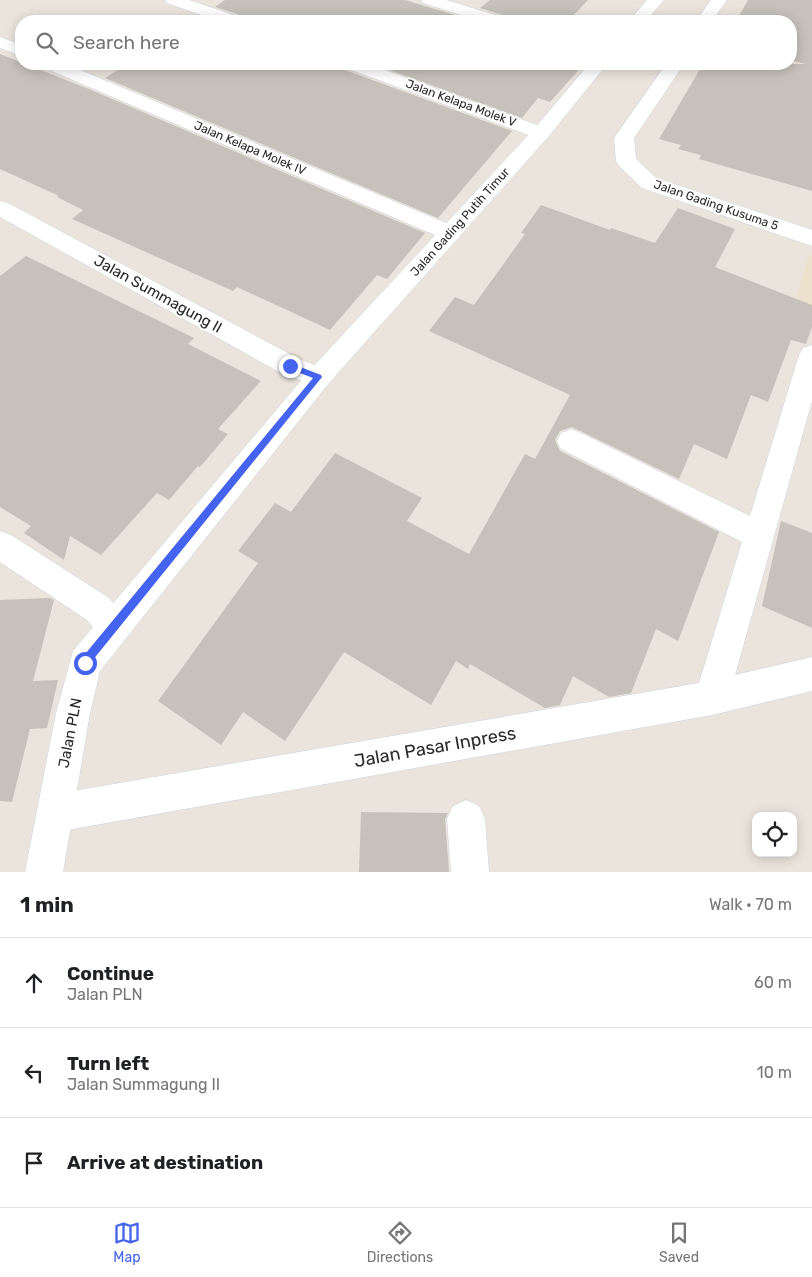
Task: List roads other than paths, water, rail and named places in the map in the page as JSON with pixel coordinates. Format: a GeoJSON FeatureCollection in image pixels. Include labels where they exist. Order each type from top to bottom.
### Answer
{"type":"FeatureCollection","features":[{"type":"Feature","properties":{"kind":"street"},"geometry":{"type":"LineString","coordinates":[[173,0],[216,15]]}},
{"type":"Feature","properties":{"kind":"street"},"geometry":{"type":"LineString","coordinates":[[429,0],[477,15]]}},
{"type":"Feature","properties":{"kind":"street"},"geometry":{"type":"LineString","coordinates":[[642,15],[656,0]]}},
{"type":"Feature","properties":{"kind":"street"},"geometry":{"type":"LineString","coordinates":[[708,15],[719,0]]}},
{"type":"Feature","properties":{"kind":"street"},"geometry":{"type":"LineString","coordinates":[[0,42],[15,48]]}},
{"type":"Feature","properties":{"kind":"street","name":"Jalan Kelapa Molek IV"},"geometry":{"type":"LineString","coordinates":[[64,70],[450,232]]}},
{"type":"Feature","properties":{"kind":"street","name":"Jalan Kelapa Molek V"},"geometry":{"type":"LineString","coordinates":[[368,70],[541,133]]}},
{"type":"Feature","properties":{"kind":"street","name":"Jalan Gading Putih Timur"},"geometry":{"type":"LineString","coordinates":[[319,377],[541,133],[593,70]]}},
{"type":"Feature","properties":{"kind":"street","name":"Jalan Gading Kusuma 5"},"geometry":{"type":"LineString","coordinates":[[671,70],[624,138],[626,161],[649,182],[812,238]]}},
{"type":"Feature","properties":{"kind":"street","name":"Jalan Summagung II"},"geometry":{"type":"LineString","coordinates":[[0,208],[290,366],[319,377]]}},
{"type":"Feature","properties":{"kind":"street"},"geometry":{"type":"LineString","coordinates":[[712,698],[812,355]]}},
{"type":"Feature","properties":{"kind":"street","name":"Jalan PLN"},"geometry":{"type":"LineString","coordinates":[[44,872],[73,713],[85,663],[319,377]]}},
{"type":"Feature","properties":{"kind":"street"},"geometry":{"type":"LineString","coordinates":[[571,441],[760,536]]}},
{"type":"Feature","properties":{"kind":"street"},"geometry":{"type":"LineString","coordinates":[[0,545],[98,609],[113,627]]}},
{"type":"Feature","properties":{"kind":"street","name":"Jalan Pasar Inpress"},"geometry":{"type":"LineString","coordinates":[[56,814],[712,698],[812,674]]}},
{"type":"Feature","properties":{"kind":"street"},"geometry":{"type":"LineString","coordinates":[[466,818],[470,872]]}}]}
